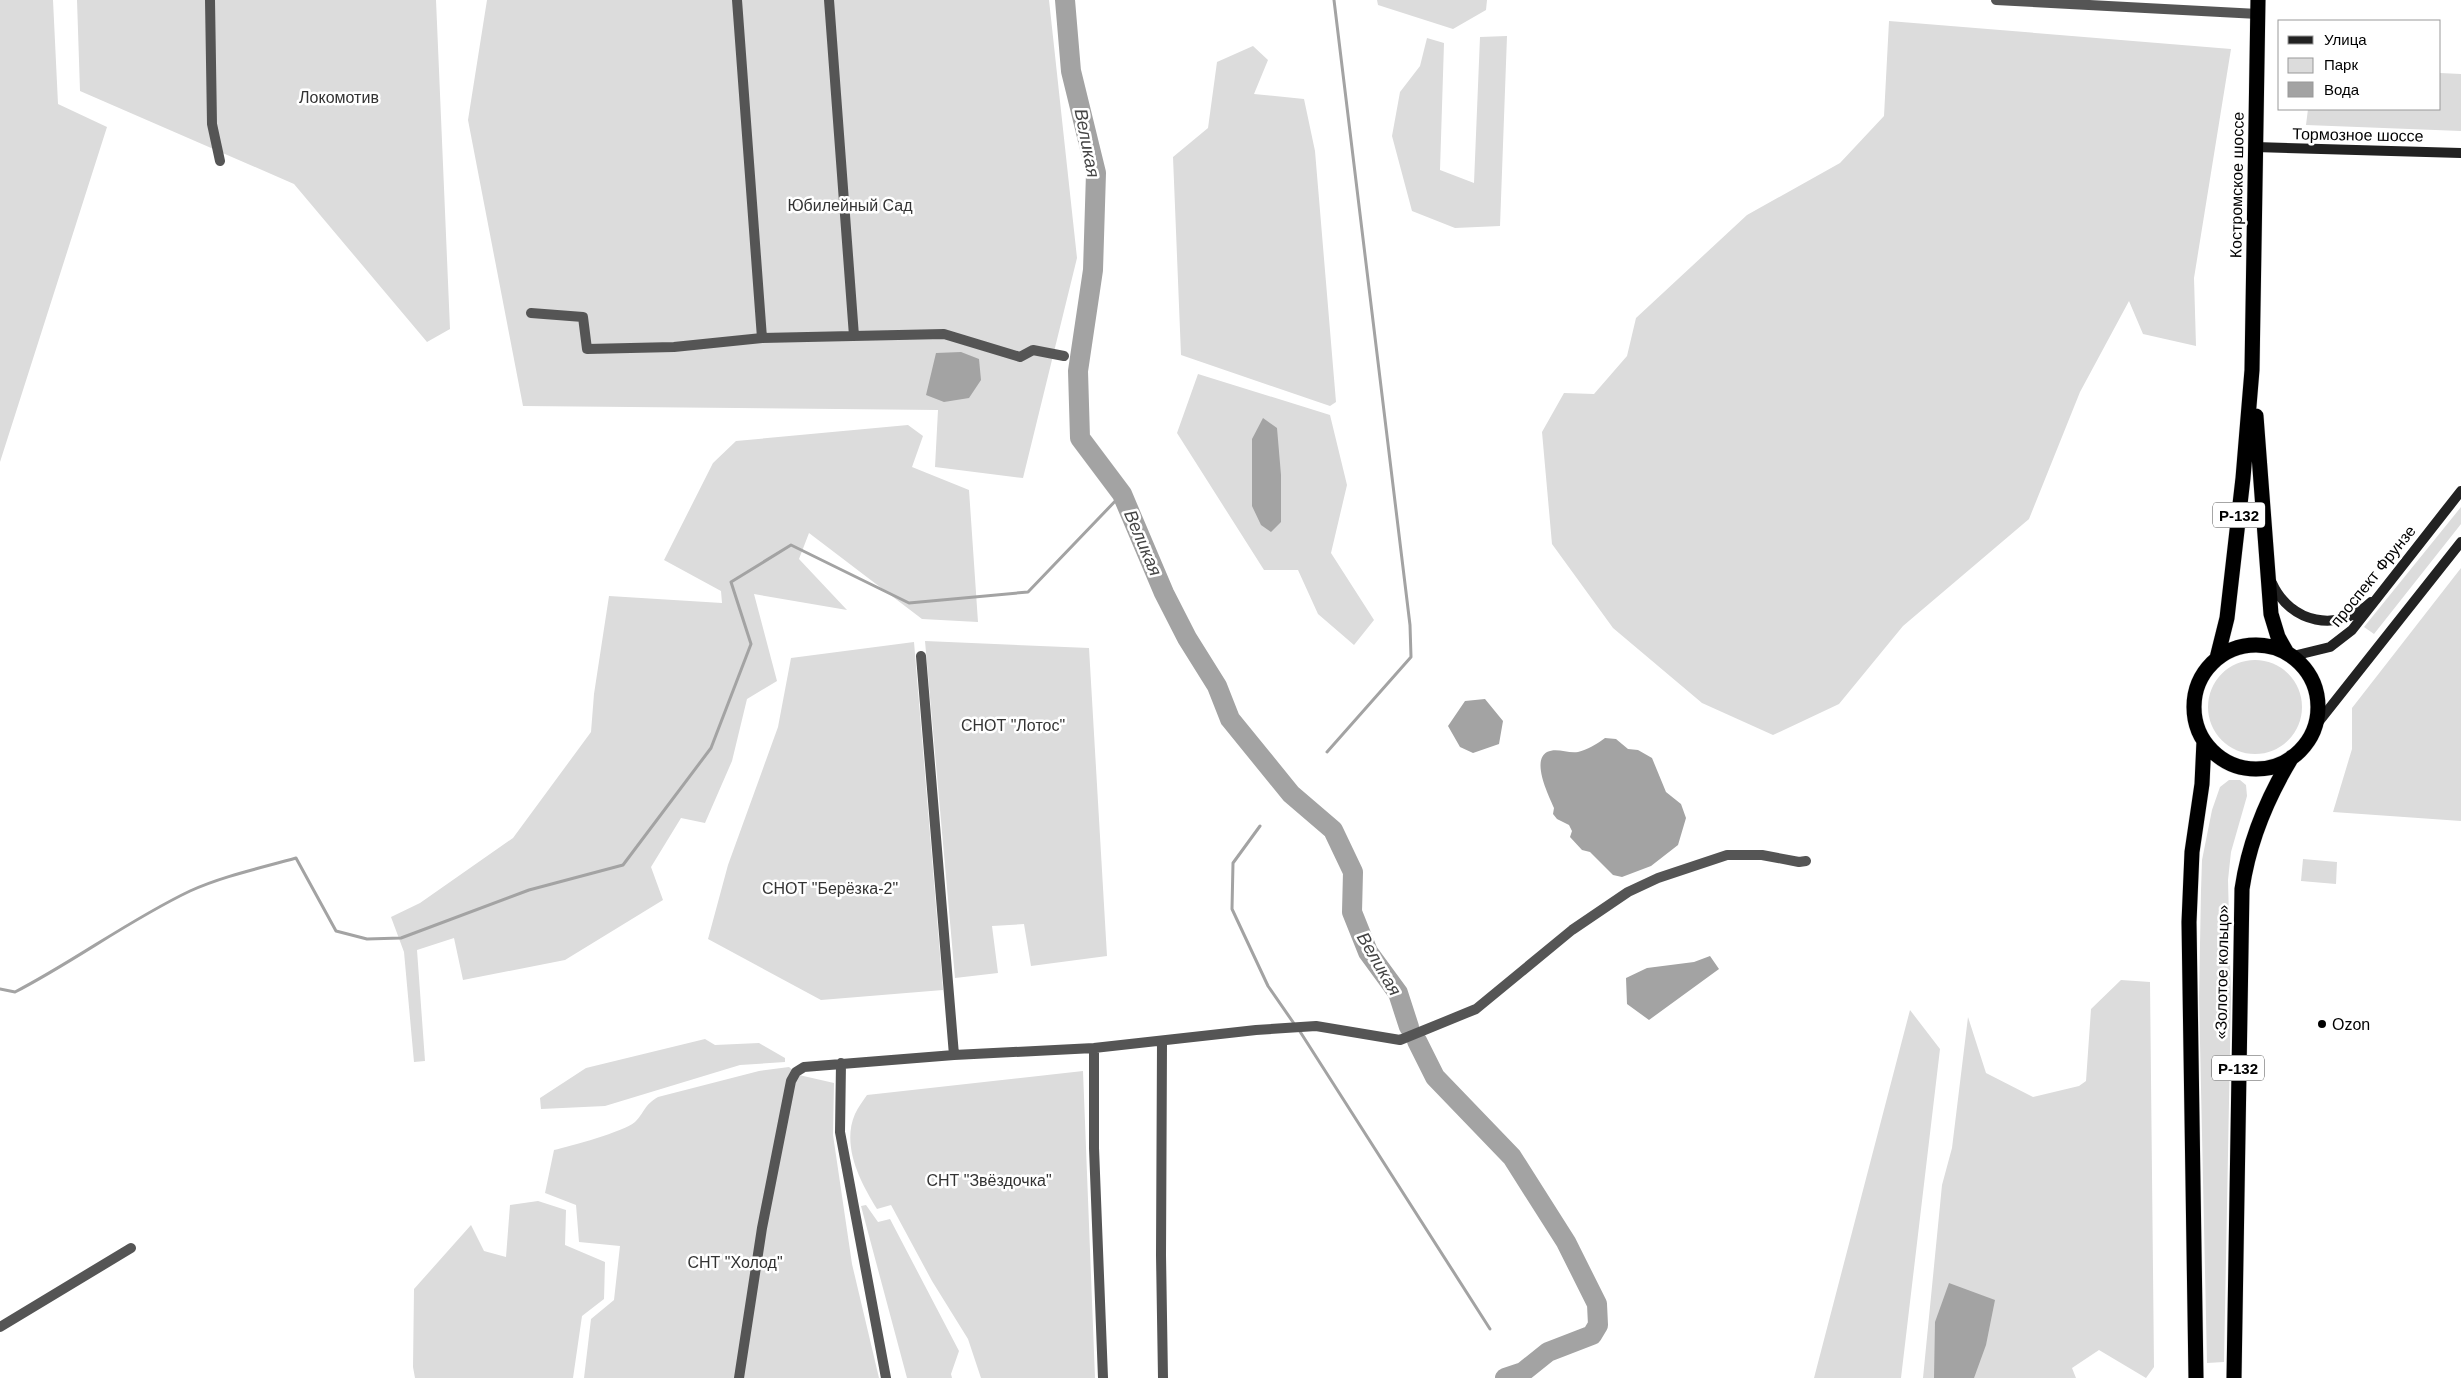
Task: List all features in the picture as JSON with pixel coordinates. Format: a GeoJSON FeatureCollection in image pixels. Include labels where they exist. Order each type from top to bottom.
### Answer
{"type":"FeatureCollection","features":[{"type":"Feature","properties":{"kind":"highway","name":"Костромское шоссе"},"geometry":{"type":"LineString","coordinates":[[2252,370],[2258,7]]}},
{"type":"Feature","properties":{"kind":"highway","name":"«Золотое кольцо»"},"geometry":{"type":"LineString","coordinates":[[2234,1378],[2242,889],[2249,852],[2259,820],[2278,779],[2292,757],[2304,745],[2313,729],[2317,711],[2316,692],[2308,675],[2290,654],[2274,626],[2268,574],[2252,370]]}},
{"type":"Feature","properties":{"kind":"highway","name":"«Золотое кольцо»"},"geometry":{"type":"LineString","coordinates":[[2217,658],[2224,637],[2230,590],[2243,478],[2252,370]]}},
{"type":"Feature","properties":{"kind":"highway","name":"«Золотое кольцо»"},"geometry":{"type":"LineString","coordinates":[[2290,654],[2268,646],[2250,645],[2233,649],[2217,658],[2205,671],[2195,696],[2196,723],[2204,741],[2218,756],[2245,768],[2274,766],[2292,757]]}},
{"type":"Feature","properties":{"kind":"highway","name":"«Золотое кольцо»"},"geometry":{"type":"LineString","coordinates":[[2196,1378],[2189,954],[2192,852],[2202,784],[2204,741]]}},
{"type":"Feature","properties":{"kind":"main road","name":"Тормозное шоссе"},"geometry":{"type":"LineString","coordinates":[[2255,147],[2461,153]]}},
{"type":"Feature","properties":{"kind":"main road","name":"проспект Фрунзе"},"geometry":{"type":"LineString","coordinates":[[2290,654],[2319,651],[2340,641],[2352,630],[2461,491]]}},
{"type":"Feature","properties":{"kind":"main road"},"geometry":{"type":"LineString","coordinates":[[2313,729],[2461,542]]}},
{"type":"Feature","properties":{"kind":"main road"},"geometry":{"type":"LineString","coordinates":[[2268,574],[2286,606],[2300,615],[2317,620],[2337,619],[2354,614],[2367,606],[2382,591]]}},
{"type":"Feature","properties":{"kind":"street"},"geometry":{"type":"LineString","coordinates":[[210,0],[212,124],[220,160]]}},
{"type":"Feature","properties":{"kind":"street"},"geometry":{"type":"LineString","coordinates":[[737,0],[762,338]]}},
{"type":"Feature","properties":{"kind":"street"},"geometry":{"type":"LineString","coordinates":[[829,0],[854,336]]}},
{"type":"Feature","properties":{"kind":"street"},"geometry":{"type":"LineString","coordinates":[[1996,0],[2258,7]]}},
{"type":"Feature","properties":{"kind":"street"},"geometry":{"type":"LineString","coordinates":[[530,313],[582,316],[587,349],[674,347],[762,338],[944,334],[1020,357],[1033,350],[1064,356]]}},
{"type":"Feature","properties":{"kind":"street"},"geometry":{"type":"LineString","coordinates":[[921,656],[954,1055]]}},
{"type":"Feature","properties":{"kind":"street"},"geometry":{"type":"LineString","coordinates":[[739,1378],[762,1228],[791,1081],[796,1072],[804,1067],[954,1055],[1094,1048],[1162,1042],[1256,1030],[1316,1026],[1393,1040],[1408,1038],[1462,1016],[1487,1002],[1572,930],[1628,892],[1658,878],[1727,855],[1752,854],[1798,862],[1806,861]]}},
{"type":"Feature","properties":{"kind":"street"},"geometry":{"type":"LineString","coordinates":[[1162,1042],[1161,1254],[1163,1378]]}},
{"type":"Feature","properties":{"kind":"street"},"geometry":{"type":"LineString","coordinates":[[1094,1048],[1095,1158],[1103,1378]]}},
{"type":"Feature","properties":{"kind":"street"},"geometry":{"type":"LineString","coordinates":[[841,1063],[840,1132],[886,1378]]}},
{"type":"Feature","properties":{"kind":"street"},"geometry":{"type":"LineString","coordinates":[[0,1327],[131,1248]]}},
{"type":"Feature","properties":{"kind":"green space"},"geometry":{"type":"Polygon","coordinates":[[[0,0],[53,0],[58,104],[107,127],[0,462],[0,0]]]}},
{"type":"Feature","properties":{"kind":"green space","name":"Локомотив"},"geometry":{"type":"Polygon","coordinates":[[[77,0],[436,0],[450,329],[427,342],[294,184],[80,91],[77,0]]]}},
{"type":"Feature","properties":{"kind":"green space","name":"Юбилейный Сад"},"geometry":{"type":"Polygon","coordinates":[[[487,0],[1049,0],[1077,258],[1023,478],[935,467],[938,410],[523,406],[468,120],[487,0]]]}},
{"type":"Feature","properties":{"kind":"green space"},"geometry":{"type":"Polygon","coordinates":[[[1377,0],[1487,0],[1486,10],[1453,29],[1378,5],[1377,0]]]}},
{"type":"Feature","properties":{"kind":"green space"},"geometry":{"type":"Polygon","coordinates":[[[1889,21],[2231,49],[2194,278],[2196,346],[2143,334],[2129,301],[2080,392],[2029,519],[1903,626],[1839,704],[1773,735],[1702,703],[1613,628],[1552,544],[1542,432],[1564,393],[1594,394],[1627,356],[1636,318],[1747,215],[1840,163],[1884,116],[1889,21]]]}},
{"type":"Feature","properties":{"kind":"green space"},"geometry":{"type":"Polygon","coordinates":[[[1507,36],[1500,226],[1455,228],[1412,211],[1392,136],[1400,92],[1420,66],[1427,38],[1444,43],[1440,170],[1474,183],[1480,37],[1507,36]]]}},
{"type":"Feature","properties":{"kind":"green space"},"geometry":{"type":"Polygon","coordinates":[[[1253,46],[1268,60],[1254,94],[1304,99],[1315,151],[1336,402],[1330,406],[1181,355],[1173,157],[1208,128],[1217,62],[1253,46]]]}},
{"type":"Feature","properties":{"kind":"green space"},"geometry":{"type":"Polygon","coordinates":[[[2441,73],[2461,74],[2461,131],[2306,125],[2308,110],[2441,110],[2441,73]]]}},
{"type":"Feature","properties":{"kind":"green space"},"geometry":{"type":"Polygon","coordinates":[[[1198,374],[1330,415],[1347,485],[1331,553],[1374,620],[1354,645],[1318,614],[1298,570],[1264,570],[1177,433],[1198,374]]]}},
{"type":"Feature","properties":{"kind":"green space"},"geometry":{"type":"Polygon","coordinates":[[[908,425],[923,436],[912,467],[969,490],[978,622],[922,619],[809,533],[799,559],[847,610],[754,594],[777,681],[747,699],[732,761],[705,823],[681,818],[651,867],[663,900],[565,960],[463,980],[454,938],[417,950],[425,1061],[414,1062],[404,952],[391,917],[420,903],[513,838],[591,732],[594,694],[609,596],[722,603],[721,591],[664,560],[713,463],[736,441],[908,425]]]}},
{"type":"Feature","properties":{"kind":"green space"},"geometry":{"type":"Polygon","coordinates":[[[2461,507],[2461,524],[2374,634],[2364,627],[2461,507]]]}},
{"type":"Feature","properties":{"kind":"green space"},"geometry":{"type":"Polygon","coordinates":[[[2461,568],[2461,821],[2333,812],[2352,749],[2352,708],[2461,568]]]}},
{"type":"Feature","properties":{"kind":"green space","name":"СНОТ \"Лотос\""},"geometry":{"type":"Polygon","coordinates":[[[925,641],[1089,648],[1107,956],[1031,966],[1024,924],[992,926],[998,973],[955,978],[925,641]]]}},
{"type":"Feature","properties":{"kind":"green space","name":"СНОТ \"Берёзка-2\""},"geometry":{"type":"Polygon","coordinates":[[[914,642],[943,990],[821,1000],[708,939],[728,865],[778,727],[791,658],[914,642]]]}},
{"type":"Feature","properties":{"kind":"green space"},"geometry":{"type":"Polygon","coordinates":[[[2255,660],[2273,664],[2288,674],[2298,689],[2302,707],[2298,725],[2288,740],[2273,750],[2255,754],[2237,750],[2222,740],[2212,725],[2208,707],[2212,689],[2222,674],[2237,664],[2255,660]]]}},
{"type":"Feature","properties":{"kind":"green space"},"geometry":{"type":"Polygon","coordinates":[[[2229,780],[2240,780],[2246,785],[2247,796],[2231,852],[2228,880],[2231,998],[2224,1362],[2207,1363],[2199,997],[2202,860],[2212,810],[2220,787],[2229,780]]]}},
{"type":"Feature","properties":{"kind":"green space"},"geometry":{"type":"Polygon","coordinates":[[[2303,859],[2337,862],[2336,884],[2301,881],[2303,859]]]}},
{"type":"Feature","properties":{"kind":"green space"},"geometry":{"type":"Polygon","coordinates":[[[2121,980],[2150,982],[2154,1367],[2146,1378],[2099,1350],[2072,1368],[2076,1378],[1923,1378],[1942,1185],[1952,1148],[1968,1017],[1986,1073],[2033,1097],[2079,1086],[2086,1081],[2091,1009],[2121,980]]]}},
{"type":"Feature","properties":{"kind":"green space"},"geometry":{"type":"Polygon","coordinates":[[[1910,1010],[1940,1049],[1901,1378],[1814,1378],[1910,1010]]]}},
{"type":"Feature","properties":{"kind":"green space"},"geometry":{"type":"Polygon","coordinates":[[[705,1039],[715,1045],[759,1043],[785,1058],[785,1062],[740,1065],[605,1106],[541,1109],[540,1098],[586,1068],[705,1039]]]}},
{"type":"Feature","properties":{"kind":"green space","name":"СНТ \"Холод\""},"geometry":{"type":"Polygon","coordinates":[[[789,1067],[799,1075],[834,1083],[833,1135],[852,1264],[879,1378],[584,1378],[591,1319],[614,1300],[620,1246],[579,1242],[576,1205],[545,1193],[554,1150],[629,1126],[658,1097],[759,1071],[789,1067]]]}},
{"type":"Feature","properties":{"kind":"green space","name":"СНТ \"Звёздочка\""},"geometry":{"type":"Polygon","coordinates":[[[1083,1071],[1095,1378],[981,1378],[968,1339],[932,1281],[891,1205],[877,1209],[865,1188],[859,1176],[852,1151],[850,1139],[851,1126],[859,1106],[867,1095],[1083,1071]]]}},
{"type":"Feature","properties":{"kind":"green space"},"geometry":{"type":"Polygon","coordinates":[[[538,1201],[566,1210],[565,1245],[605,1262],[604,1299],[582,1316],[573,1378],[415,1378],[413,1367],[414,1289],[471,1225],[484,1251],[506,1257],[510,1205],[538,1201]]]}},
{"type":"Feature","properties":{"kind":"green space"},"geometry":{"type":"Polygon","coordinates":[[[866,1205],[878,1222],[890,1219],[959,1351],[951,1374],[952,1378],[907,1378],[861,1206],[866,1205]]]}},
{"type":"Feature","properties":{"kind":"water"},"geometry":{"type":"Polygon","coordinates":[[[961,352],[979,359],[981,380],[969,398],[944,402],[926,395],[936,353],[961,352]]]}},
{"type":"Feature","properties":{"kind":"water"},"geometry":{"type":"Polygon","coordinates":[[[1263,418],[1277,428],[1281,475],[1281,522],[1271,532],[1261,525],[1252,506],[1252,439],[1263,418]]]}},
{"type":"Feature","properties":{"kind":"water"},"geometry":{"type":"Polygon","coordinates":[[[1485,699],[1503,721],[1499,744],[1473,753],[1460,747],[1448,726],[1465,701],[1485,699]]]}},
{"type":"Feature","properties":{"kind":"water"},"geometry":{"type":"Polygon","coordinates":[[[1605,738],[1616,739],[1628,749],[1638,750],[1652,758],[1666,792],[1681,804],[1686,818],[1678,845],[1651,866],[1622,877],[1613,875],[1590,852],[1582,850],[1570,837],[1572,831],[1569,825],[1557,819],[1553,814],[1554,808],[1545,787],[1541,771],[1543,756],[1547,752],[1555,750],[1578,752],[1605,738]]]}},
{"type":"Feature","properties":{"kind":"water"},"geometry":{"type":"Polygon","coordinates":[[[1710,956],[1719,969],[1649,1020],[1627,1004],[1626,978],[1647,968],[1694,962],[1710,956]]]}},
{"type":"Feature","properties":{"kind":"water"},"geometry":{"type":"Polygon","coordinates":[[[1949,1283],[1995,1300],[1986,1345],[1974,1378],[1934,1378],[1935,1322],[1949,1283]]]}},
{"type":"Feature","properties":{"kind":"waterway","name":"Великая"},"geometry":{"type":"LineString","coordinates":[[1065,0],[1071,71],[1096,173],[1093,270],[1078,371],[1080,438],[1122,494],[1164,593],[1187,638],[1217,686],[1230,719],[1291,794],[1333,830],[1353,872],[1352,912],[1368,952],[1398,993],[1409,1027]]}},
{"type":"Feature","properties":{"kind":"waterway"},"geometry":{"type":"LineString","coordinates":[[1327,752],[1411,657],[1410,625],[1334,0]]}},
{"type":"Feature","properties":{"kind":"waterway"},"geometry":{"type":"LineString","coordinates":[[0,989],[15,992],[167,902],[190,891],[229,877],[296,858],[336,931],[367,939],[401,938],[529,890],[623,865],[711,748],[751,644],[731,582],[791,545],[909,603],[1028,592],[1122,494]]}},
{"type":"Feature","properties":{"kind":"waterway"},"geometry":{"type":"LineString","coordinates":[[1260,826],[1233,863],[1232,909],[1268,986],[1295,1025]]}},
{"type":"Feature","properties":{"kind":"waterway"},"geometry":{"type":"LineString","coordinates":[[1299,1030],[1490,1329]]}},
{"type":"Feature","properties":{"kind":"waterway","name":"Великая"},"geometry":{"type":"LineString","coordinates":[[1417,1041],[1435,1077],[1512,1157],[1566,1242],[1597,1304],[1598,1325],[1592,1335],[1548,1352],[1523,1372],[1505,1378]]}},
{"type":"Feature","properties":{"kind":"place","name":"Ozon"},"geometry":{"type":"Point","coordinates":[2322,1024]}}]}
